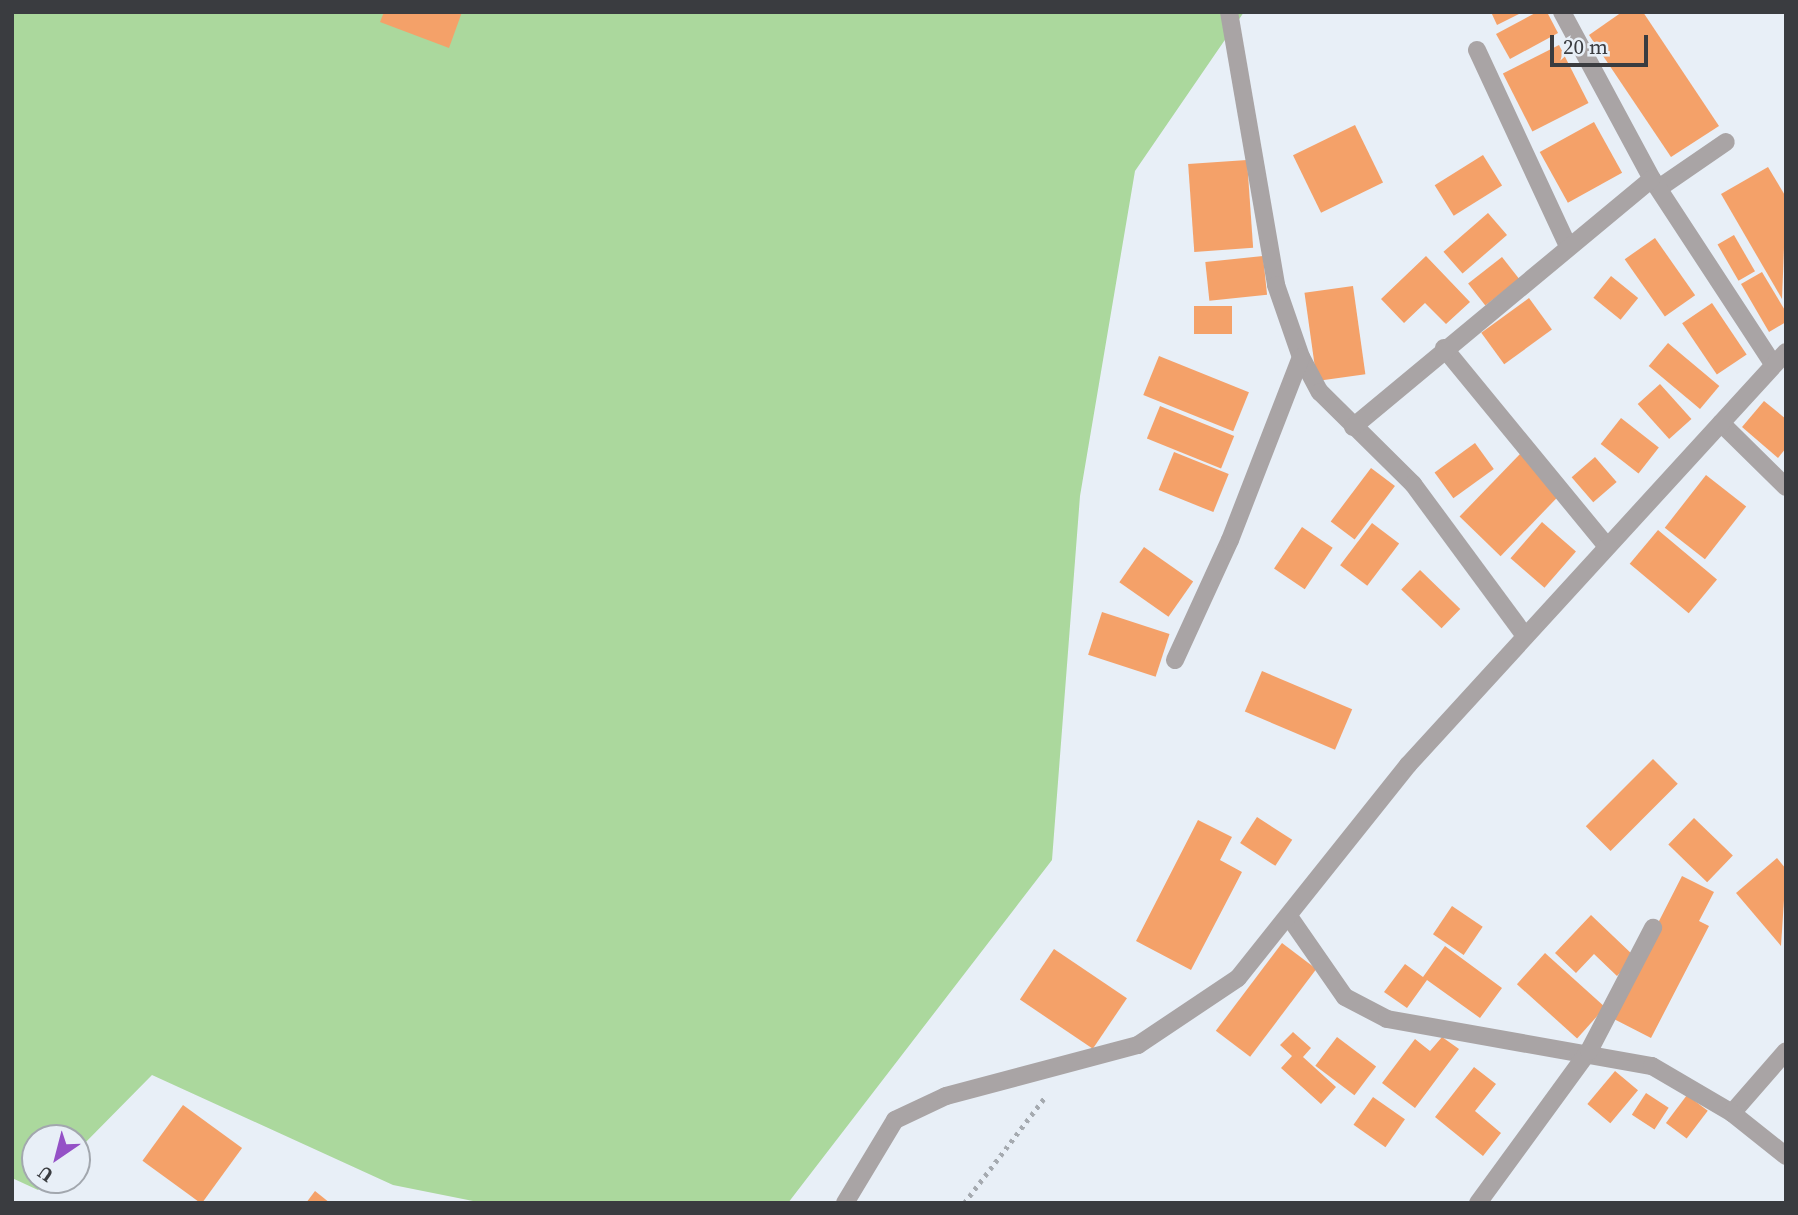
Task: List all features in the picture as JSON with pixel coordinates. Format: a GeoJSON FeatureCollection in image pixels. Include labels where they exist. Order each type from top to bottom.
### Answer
{"type":"FeatureCollection","features":[{"type":"Feature","properties":{"kind":"street"},"geometry":{"type":"LineString","coordinates":[[1229,12],[1276,285],[1301,357],[1320,393],[1413,484],[1525,636]]}},
{"type":"Feature","properties":{"kind":"street"},"geometry":{"type":"LineString","coordinates":[[845,1203],[895,1120],[946,1096],[1069,1066],[1138,1045],[1238,978],[1290,918],[1408,765],[1605,544],[1779,358],[1656,183],[1562,12]]}},
{"type":"Feature","properties":{"kind":"street"},"geometry":{"type":"LineString","coordinates":[[1477,50],[1567,244]]}},
{"type":"Feature","properties":{"kind":"street"},"geometry":{"type":"LineString","coordinates":[[1353,427],[1567,244],[1656,183],[1726,142]]}},
{"type":"Feature","properties":{"kind":"street"},"geometry":{"type":"LineString","coordinates":[[1444,348],[1605,544]]}},
{"type":"Feature","properties":{"kind":"street"},"geometry":{"type":"LineString","coordinates":[[1175,660],[1230,540],[1301,357]]}},
{"type":"Feature","properties":{"kind":"street"},"geometry":{"type":"LineString","coordinates":[[1721,423],[1786,487]]}},
{"type":"Feature","properties":{"kind":"street"},"geometry":{"type":"LineString","coordinates":[[1290,918],[1345,997],[1387,1019],[1427,1031],[1589,1051],[1652,1066],[1732,1113],[1786,1156]]}},
{"type":"Feature","properties":{"kind":"street"},"geometry":{"type":"LineString","coordinates":[[1478,1203],[1589,1051],[1653,928]]}},
{"type":"Feature","properties":{"kind":"street"},"geometry":{"type":"LineString","coordinates":[[1732,1113],[1786,1051]]}},
{"type":"Feature","properties":{"kind":"path"},"geometry":{"type":"LineString","coordinates":[[964,1203],[1069,1066]]}},
{"type":"Feature","properties":{"kind":"green space"},"geometry":{"type":"Polygon","coordinates":[[[12,12],[1244,12],[1135,171],[1080,496],[1052,860],[788,1203],[483,1203],[393,1185],[152,1075],[91,1137],[91,1124],[21,1124],[21,1182],[12,1178],[12,12]]]}},
{"type":"Feature","properties":{"kind":"building"},"geometry":{"type":"Polygon","coordinates":[[[384,12],[462,12],[449,48],[380,22],[384,12]]]}},
{"type":"Feature","properties":{"kind":"building"},"geometry":{"type":"Polygon","coordinates":[[[1491,12],[1523,12],[1497,25],[1491,12]]]}},
{"type":"Feature","properties":{"kind":"building"},"geometry":{"type":"Polygon","coordinates":[[[1537,12],[1547,12],[1558,33],[1510,59],[1496,34],[1537,12]]]}},
{"type":"Feature","properties":{"kind":"building"},"geometry":{"type":"Polygon","coordinates":[[[1622,12],[1643,12],[1719,126],[1671,157],[1589,35],[1622,12]]]}},
{"type":"Feature","properties":{"kind":"building"},"geometry":{"type":"Polygon","coordinates":[[[1559,45],[1589,103],[1532,132],[1503,74],[1559,45]]]}},
{"type":"Feature","properties":{"kind":"building"},"geometry":{"type":"Polygon","coordinates":[[[1594,122],[1622,173],[1568,203],[1540,152],[1594,122]]]}},
{"type":"Feature","properties":{"kind":"building"},"geometry":{"type":"Polygon","coordinates":[[[1355,125],[1383,183],[1321,213],[1293,155],[1355,125]]]}},
{"type":"Feature","properties":{"kind":"building"},"geometry":{"type":"Polygon","coordinates":[[[1483,155],[1502,186],[1454,216],[1435,185],[1483,155]]]}},
{"type":"Feature","properties":{"kind":"building"},"geometry":{"type":"Polygon","coordinates":[[[1247,160],[1253,248],[1194,252],[1188,164],[1247,160]]]}},
{"type":"Feature","properties":{"kind":"building"},"geometry":{"type":"Polygon","coordinates":[[[1768,167],[1786,197],[1782,299],[1721,194],[1768,167]]]}},
{"type":"Feature","properties":{"kind":"building"},"geometry":{"type":"Polygon","coordinates":[[[1488,213],[1507,235],[1462,274],[1443,252],[1488,213]]]}},
{"type":"Feature","properties":{"kind":"building"},"geometry":{"type":"Polygon","coordinates":[[[1734,235],[1755,271],[1739,281],[1718,244],[1734,235]]]}},
{"type":"Feature","properties":{"kind":"building"},"geometry":{"type":"Polygon","coordinates":[[[1655,238],[1695,295],[1665,317],[1625,259],[1655,238]]]}},
{"type":"Feature","properties":{"kind":"building"},"geometry":{"type":"Polygon","coordinates":[[[1263,256],[1267,295],[1209,301],[1205,262],[1263,256]]]}},
{"type":"Feature","properties":{"kind":"building"},"geometry":{"type":"Polygon","coordinates":[[[1426,256],[1470,302],[1446,324],[1425,303],[1404,323],[1381,299],[1426,256]]]}},
{"type":"Feature","properties":{"kind":"building"},"geometry":{"type":"Polygon","coordinates":[[[1502,257],[1519,279],[1485,306],[1468,283],[1502,257]]]}},
{"type":"Feature","properties":{"kind":"building"},"geometry":{"type":"Polygon","coordinates":[[[1762,272],[1786,312],[1786,322],[1769,332],[1741,284],[1762,272]]]}},
{"type":"Feature","properties":{"kind":"building"},"geometry":{"type":"Polygon","coordinates":[[[1611,276],[1638,298],[1621,320],[1593,298],[1611,276]]]}},
{"type":"Feature","properties":{"kind":"building"},"geometry":{"type":"Polygon","coordinates":[[[1353,286],[1365,374],[1317,381],[1304,293],[1353,286]]]}},
{"type":"Feature","properties":{"kind":"building"},"geometry":{"type":"Polygon","coordinates":[[[1529,298],[1552,330],[1504,364],[1481,333],[1529,298]]]}},
{"type":"Feature","properties":{"kind":"building"},"geometry":{"type":"Polygon","coordinates":[[[1712,303],[1747,354],[1717,375],[1682,323],[1712,303]]]}},
{"type":"Feature","properties":{"kind":"building"},"geometry":{"type":"Polygon","coordinates":[[[1194,306],[1232,306],[1232,334],[1194,334],[1194,306]]]}},
{"type":"Feature","properties":{"kind":"building"},"geometry":{"type":"Polygon","coordinates":[[[1668,343],[1719,386],[1700,409],[1649,366],[1668,343]]]}},
{"type":"Feature","properties":{"kind":"building"},"geometry":{"type":"Polygon","coordinates":[[[1159,356],[1249,392],[1233,431],[1143,395],[1159,356]]]}},
{"type":"Feature","properties":{"kind":"building"},"geometry":{"type":"Polygon","coordinates":[[[1660,384],[1691,419],[1669,439],[1638,404],[1660,384]]]}},
{"type":"Feature","properties":{"kind":"building"},"geometry":{"type":"Polygon","coordinates":[[[1764,401],[1786,419],[1786,448],[1778,458],[1742,427],[1764,401]]]}},
{"type":"Feature","properties":{"kind":"building"},"geometry":{"type":"Polygon","coordinates":[[[1160,406],[1234,436],[1221,468],[1147,438],[1160,406]]]}},
{"type":"Feature","properties":{"kind":"building"},"geometry":{"type":"Polygon","coordinates":[[[1621,418],[1659,448],[1639,474],[1601,444],[1621,418]]]}},
{"type":"Feature","properties":{"kind":"building"},"geometry":{"type":"Polygon","coordinates":[[[1475,443],[1494,469],[1453,498],[1435,472],[1475,443]]]}},
{"type":"Feature","properties":{"kind":"building"},"geometry":{"type":"Polygon","coordinates":[[[1174,452],[1229,474],[1213,512],[1159,490],[1174,452]]]}},
{"type":"Feature","properties":{"kind":"building"},"geometry":{"type":"Polygon","coordinates":[[[1520,454],[1561,494],[1501,556],[1460,517],[1520,454]]]}},
{"type":"Feature","properties":{"kind":"building"},"geometry":{"type":"Polygon","coordinates":[[[1595,457],[1617,482],[1593,502],[1572,477],[1595,457]]]}},
{"type":"Feature","properties":{"kind":"building"},"geometry":{"type":"Polygon","coordinates":[[[1371,468],[1395,486],[1355,540],[1331,522],[1371,468]]]}},
{"type":"Feature","properties":{"kind":"building"},"geometry":{"type":"Polygon","coordinates":[[[1706,475],[1746,506],[1705,559],[1665,528],[1706,475]]]}},
{"type":"Feature","properties":{"kind":"building"},"geometry":{"type":"Polygon","coordinates":[[[1542,522],[1576,552],[1544,588],[1511,558],[1542,522]]]}},
{"type":"Feature","properties":{"kind":"building"},"geometry":{"type":"Polygon","coordinates":[[[1372,523],[1399,543],[1367,586],[1340,565],[1372,523]]]}},
{"type":"Feature","properties":{"kind":"building"},"geometry":{"type":"Polygon","coordinates":[[[1302,527],[1333,548],[1305,589],[1274,568],[1302,527]]]}},
{"type":"Feature","properties":{"kind":"building"},"geometry":{"type":"Polygon","coordinates":[[[1658,530],[1717,579],[1689,613],[1630,564],[1658,530]]]}},
{"type":"Feature","properties":{"kind":"building"},"geometry":{"type":"Polygon","coordinates":[[[1144,547],[1193,581],[1168,617],[1119,582],[1144,547]]]}},
{"type":"Feature","properties":{"kind":"building"},"geometry":{"type":"Polygon","coordinates":[[[1420,570],[1460,609],[1442,628],[1401,589],[1420,570]]]}},
{"type":"Feature","properties":{"kind":"building"},"geometry":{"type":"Polygon","coordinates":[[[1102,612],[1170,634],[1156,677],[1088,655],[1102,612]]]}},
{"type":"Feature","properties":{"kind":"building"},"geometry":{"type":"Polygon","coordinates":[[[1262,671],[1352,709],[1335,750],[1245,712],[1262,671]]]}},
{"type":"Feature","properties":{"kind":"building"},"geometry":{"type":"Polygon","coordinates":[[[1653,759],[1678,784],[1611,851],[1586,826],[1653,759]]]}},
{"type":"Feature","properties":{"kind":"building"},"geometry":{"type":"Polygon","coordinates":[[[1257,817],[1292,840],[1275,866],[1240,843],[1257,817]]]}},
{"type":"Feature","properties":{"kind":"building"},"geometry":{"type":"Polygon","coordinates":[[[1694,818],[1733,856],[1707,882],[1668,845],[1694,818]]]}},
{"type":"Feature","properties":{"kind":"building"},"geometry":{"type":"Polygon","coordinates":[[[1198,820],[1232,837],[1220,860],[1242,872],[1191,970],[1136,941],[1198,820]]]}},
{"type":"Feature","properties":{"kind":"building"},"geometry":{"type":"Polygon","coordinates":[[[1777,858],[1786,869],[1781,946],[1736,893],[1777,858]]]}},
{"type":"Feature","properties":{"kind":"building"},"geometry":{"type":"Polygon","coordinates":[[[1682,876],[1714,892],[1699,921],[1709,926],[1651,1038],[1610,1017],[1682,876]]]}},
{"type":"Feature","properties":{"kind":"building"},"geometry":{"type":"Polygon","coordinates":[[[1452,906],[1483,927],[1464,955],[1433,934],[1452,906]]]}},
{"type":"Feature","properties":{"kind":"building"},"geometry":{"type":"Polygon","coordinates":[[[1591,915],[1635,957],[1617,976],[1594,954],[1576,973],[1555,953],[1591,915]]]}},
{"type":"Feature","properties":{"kind":"building"},"geometry":{"type":"Polygon","coordinates":[[[1282,943],[1316,969],[1250,1057],[1216,1031],[1282,943]]]}},
{"type":"Feature","properties":{"kind":"building"},"geometry":{"type":"Polygon","coordinates":[[[1445,946],[1502,988],[1480,1018],[1427,980],[1407,1008],[1384,992],[1405,964],[1423,977],[1445,946]]]}},
{"type":"Feature","properties":{"kind":"building"},"geometry":{"type":"Polygon","coordinates":[[[1054,949],[1127,998],[1093,1049],[1020,1000],[1054,949]]]}},
{"type":"Feature","properties":{"kind":"building"},"geometry":{"type":"Polygon","coordinates":[[[1545,953],[1605,1007],[1577,1038],[1517,984],[1545,953]]]}},
{"type":"Feature","properties":{"kind":"building"},"geometry":{"type":"Polygon","coordinates":[[[1293,1032],[1311,1048],[1303,1057],[1336,1087],[1321,1104],[1281,1068],[1292,1056],[1280,1045],[1293,1032]]]}},
{"type":"Feature","properties":{"kind":"building"},"geometry":{"type":"Polygon","coordinates":[[[1337,1037],[1376,1066],[1354,1095],[1315,1066],[1337,1037]]]}},
{"type":"Feature","properties":{"kind":"building"},"geometry":{"type":"Polygon","coordinates":[[[1442,1037],[1459,1049],[1415,1108],[1382,1083],[1415,1039],[1430,1051],[1442,1037]]]}},
{"type":"Feature","properties":{"kind":"building"},"geometry":{"type":"Polygon","coordinates":[[[1474,1067],[1496,1084],[1475,1111],[1501,1133],[1483,1156],[1435,1117],[1474,1067]]]}},
{"type":"Feature","properties":{"kind":"building"},"geometry":{"type":"Polygon","coordinates":[[[1615,1071],[1638,1090],[1610,1123],[1587,1104],[1615,1071]]]}},
{"type":"Feature","properties":{"kind":"building"},"geometry":{"type":"Polygon","coordinates":[[[1646,1093],[1669,1108],[1654,1130],[1632,1115],[1646,1093]]]}},
{"type":"Feature","properties":{"kind":"building"},"geometry":{"type":"Polygon","coordinates":[[[1687,1095],[1708,1111],[1687,1139],[1666,1123],[1687,1095]]]}},
{"type":"Feature","properties":{"kind":"building"},"geometry":{"type":"Polygon","coordinates":[[[1373,1097],[1405,1119],[1385,1147],[1353,1125],[1373,1097]]]}},
{"type":"Feature","properties":{"kind":"building"},"geometry":{"type":"Polygon","coordinates":[[[183,1105],[242,1148],[202,1203],[142,1161],[183,1105]]]}},
{"type":"Feature","properties":{"kind":"building"},"geometry":{"type":"Polygon","coordinates":[[[315,1191],[330,1203],[306,1203],[315,1191]]]}}]}
